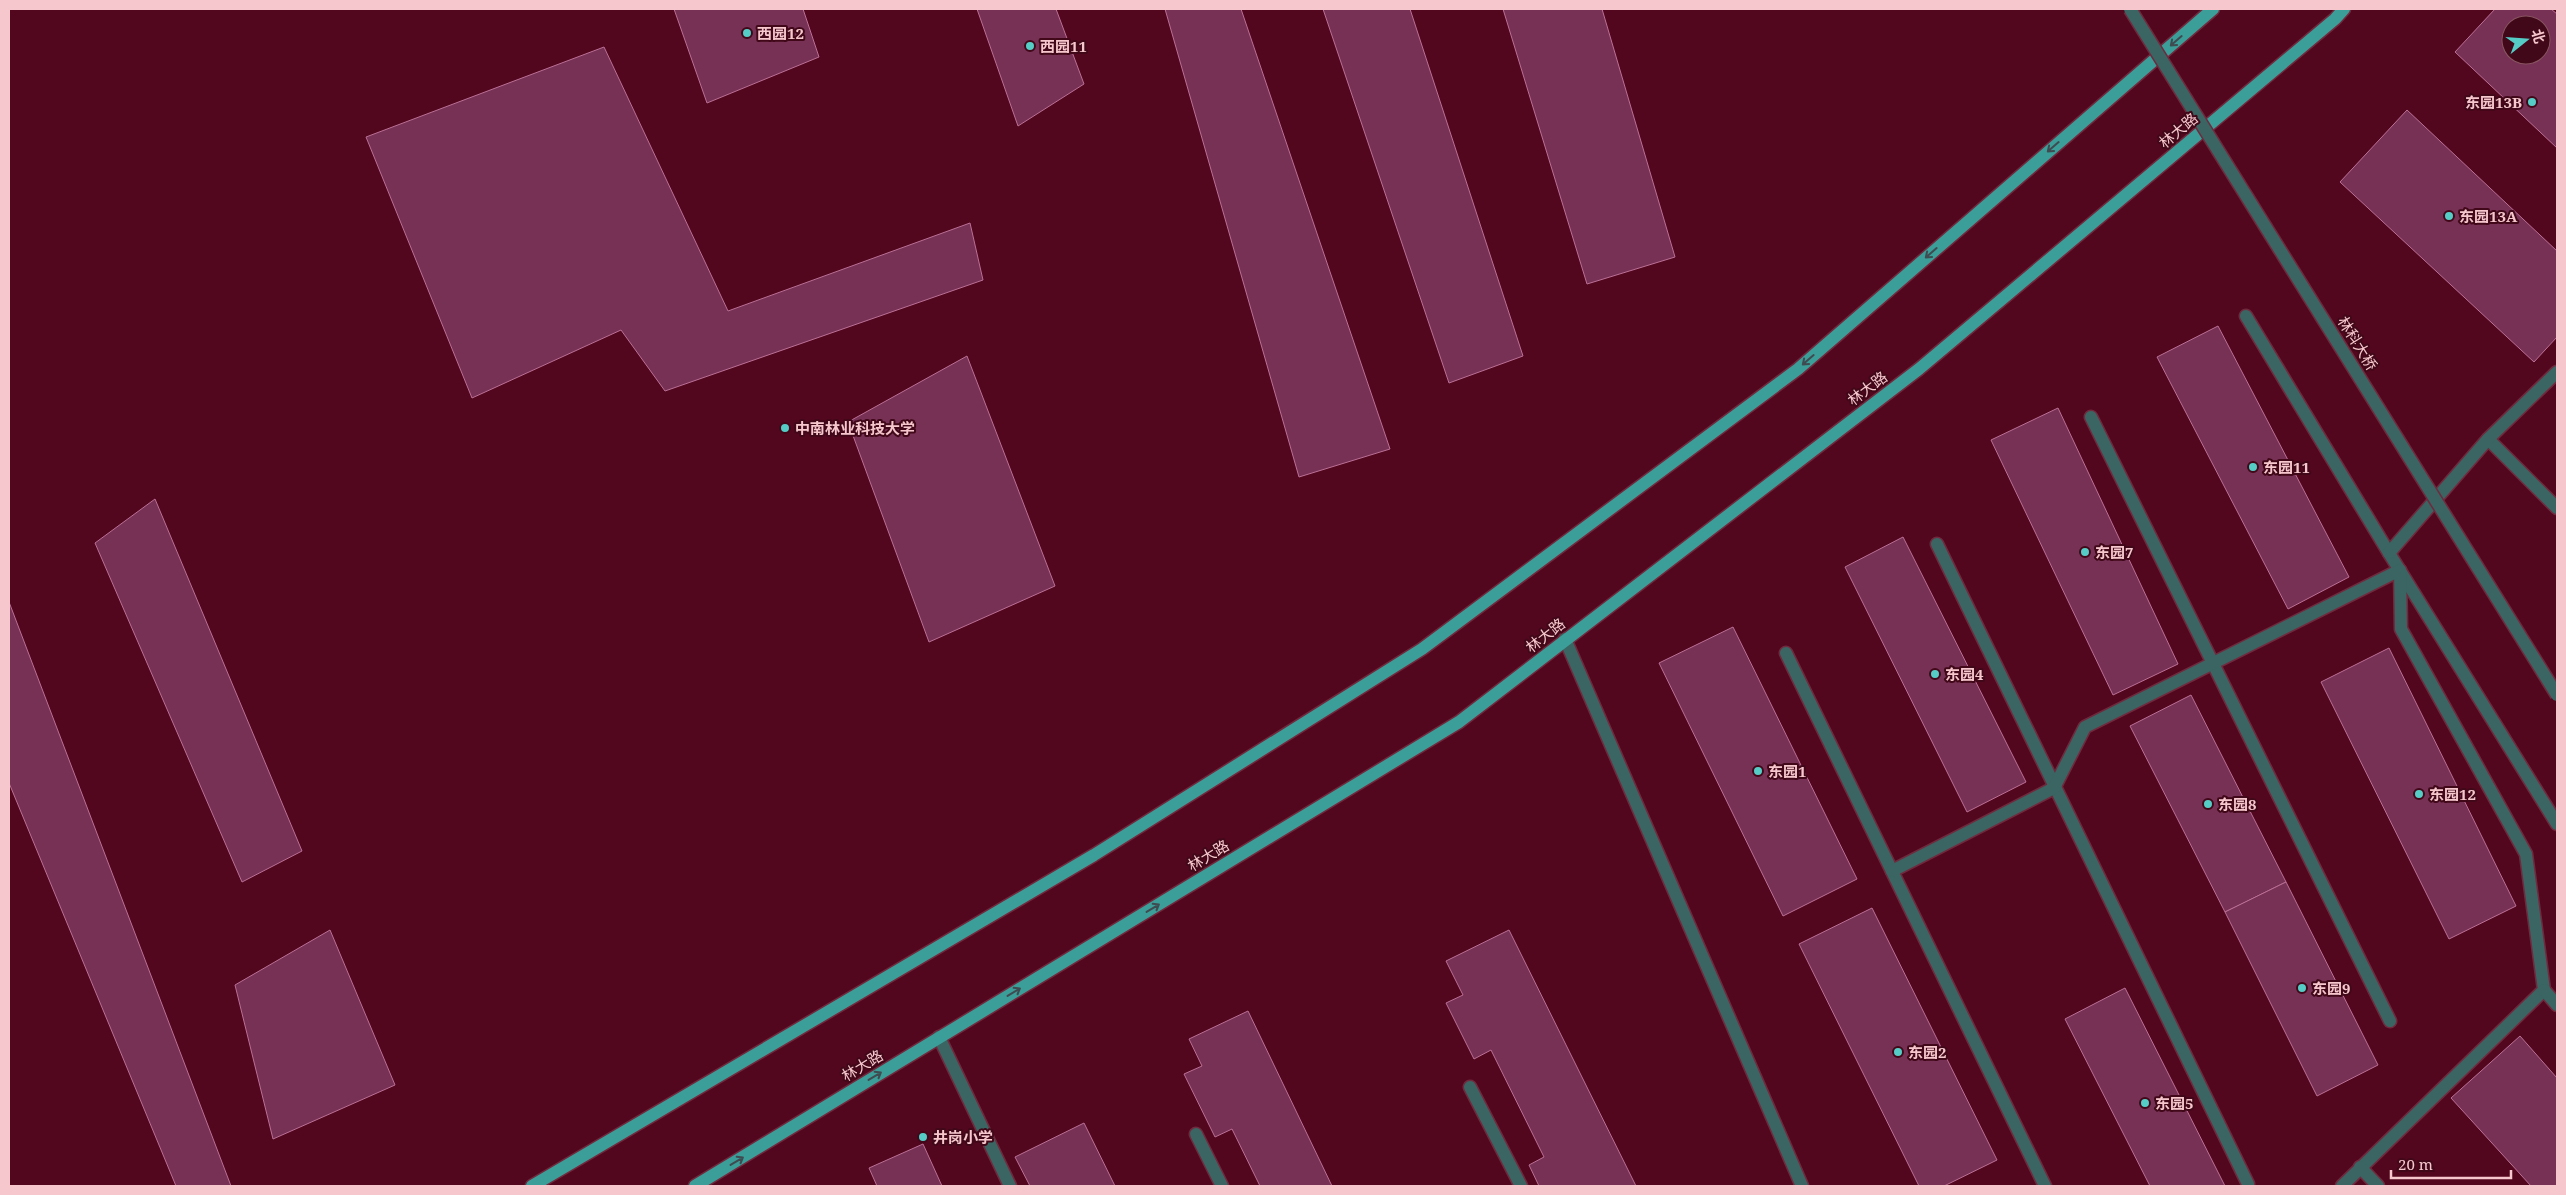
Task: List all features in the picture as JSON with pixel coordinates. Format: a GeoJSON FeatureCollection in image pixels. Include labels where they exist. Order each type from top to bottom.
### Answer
{"type":"FeatureCollection","features":[{"type":"Feature","properties":{"kind":"main road"},"geometry":{"type":"LineString","coordinates":[[532,1186],[1094,855],[1422,649],[1798,369],[2213,9]]}},
{"type":"Feature","properties":{"kind":"main road","name":"林大路"},"geometry":{"type":"LineString","coordinates":[[695,1186],[1458,722],[1919,369],[2328,26],[2344,9]]}},
{"type":"Feature","properties":{"kind":"street","name":"林科大桥"},"geometry":{"type":"LineString","coordinates":[[2130,9],[2557,695]]}},
{"type":"Feature","properties":{"kind":"street"},"geometry":{"type":"LineString","coordinates":[[2246,316],[2389,554],[2557,824]]}},
{"type":"Feature","properties":{"kind":"street"},"geometry":{"type":"LineString","coordinates":[[2389,554],[2488,439],[2557,372]]}},
{"type":"Feature","properties":{"kind":"street"},"geometry":{"type":"LineString","coordinates":[[2091,417],[2390,1021]]}},
{"type":"Feature","properties":{"kind":"street"},"geometry":{"type":"LineString","coordinates":[[2488,439],[2557,508]]}},
{"type":"Feature","properties":{"kind":"street"},"geometry":{"type":"LineString","coordinates":[[1937,544],[2248,1184]]}},
{"type":"Feature","properties":{"kind":"street"},"geometry":{"type":"LineString","coordinates":[[1892,871],[2054,788],[2085,726],[2400,570]]}},
{"type":"Feature","properties":{"kind":"street"},"geometry":{"type":"LineString","coordinates":[[2400,570],[2400,629],[2526,854],[2544,990],[2557,1005]]}},
{"type":"Feature","properties":{"kind":"street"},"geometry":{"type":"LineString","coordinates":[[1565,639],[1802,1186]]}},
{"type":"Feature","properties":{"kind":"street"},"geometry":{"type":"LineString","coordinates":[[1786,653],[2045,1186]]}},
{"type":"Feature","properties":{"kind":"street"},"geometry":{"type":"LineString","coordinates":[[2342,1186],[2544,990]]}},
{"type":"Feature","properties":{"kind":"street"},"geometry":{"type":"LineString","coordinates":[[939,1038],[1010,1186]]}},
{"type":"Feature","properties":{"kind":"street"},"geometry":{"type":"LineString","coordinates":[[1470,1087],[1520,1186]]}},
{"type":"Feature","properties":{"kind":"street"},"geometry":{"type":"LineString","coordinates":[[1196,1134],[1222,1186]]}},
{"type":"Feature","properties":{"kind":"street"},"geometry":{"type":"LineString","coordinates":[[2360,1167],[2378,1186]]}},
{"type":"Feature","properties":{"kind":"building","name":"西园12"},"geometry":{"type":"Polygon","coordinates":[[[674,9],[803,9],[819,57],[707,103],[674,9]]]}},
{"type":"Feature","properties":{"kind":"building","name":"西园11"},"geometry":{"type":"Polygon","coordinates":[[[977,9],[1056,9],[1084,84],[1018,126],[977,9]]]}},
{"type":"Feature","properties":{"kind":"building"},"geometry":{"type":"Polygon","coordinates":[[[1165,9],[1241,9],[1390,449],[1299,477],[1165,9]]]}},
{"type":"Feature","properties":{"kind":"building"},"geometry":{"type":"Polygon","coordinates":[[[1323,9],[1410,9],[1523,356],[1449,383],[1323,9]]]}},
{"type":"Feature","properties":{"kind":"building"},"geometry":{"type":"Polygon","coordinates":[[[1503,9],[1602,9],[1675,257],[1587,284],[1503,9]]]}},
{"type":"Feature","properties":{"kind":"building","name":"东园13B"},"geometry":{"type":"Polygon","coordinates":[[[2495,9],[2551,9],[2557,14],[2557,148],[2455,52],[2495,9]]]}},
{"type":"Feature","properties":{"kind":"building"},"geometry":{"type":"Polygon","coordinates":[[[604,47],[728,311],[970,223],[983,280],[665,391],[621,330],[472,398],[366,137],[604,47]]]}},
{"type":"Feature","properties":{"kind":"building","name":"东园13A"},"geometry":{"type":"Polygon","coordinates":[[[2407,110],[2557,251],[2557,337],[2534,362],[2340,182],[2407,110]]]}},
{"type":"Feature","properties":{"kind":"building","name":"东园11"},"geometry":{"type":"Polygon","coordinates":[[[2218,326],[2349,577],[2288,609],[2157,357],[2218,326]]]}},
{"type":"Feature","properties":{"kind":"building"},"geometry":{"type":"Polygon","coordinates":[[[967,356],[1055,586],[929,642],[848,422],[967,356]]]}},
{"type":"Feature","properties":{"kind":"building","name":"东园7"},"geometry":{"type":"Polygon","coordinates":[[[2058,408],[2178,664],[2113,695],[1991,440],[2058,408]]]}},
{"type":"Feature","properties":{"kind":"building"},"geometry":{"type":"Polygon","coordinates":[[[155,499],[302,851],[242,882],[95,543],[155,499]]]}},
{"type":"Feature","properties":{"kind":"building","name":"东园4"},"geometry":{"type":"Polygon","coordinates":[[[1903,537],[2026,782],[1967,812],[1845,567],[1903,537]]]}},
{"type":"Feature","properties":{"kind":"building"},"geometry":{"type":"Polygon","coordinates":[[[9,602],[231,1186],[176,1186],[9,783],[9,602]]]}},
{"type":"Feature","properties":{"kind":"building","name":"东园1"},"geometry":{"type":"Polygon","coordinates":[[[1733,627],[1857,879],[1783,916],[1659,663],[1733,627]]]}},
{"type":"Feature","properties":{"kind":"building","name":"东园12"},"geometry":{"type":"Polygon","coordinates":[[[2389,648],[2516,906],[2449,939],[2321,682],[2389,648]]]}},
{"type":"Feature","properties":{"kind":"building","name":"东园8"},"geometry":{"type":"Polygon","coordinates":[[[2191,695],[2286,882],[2225,912],[2130,726],[2191,695]]]}},
{"type":"Feature","properties":{"kind":"building","name":"东园9"},"geometry":{"type":"Polygon","coordinates":[[[2286,882],[2378,1065],[2317,1096],[2225,912],[2286,882]]]}},
{"type":"Feature","properties":{"kind":"building","name":"东园2"},"geometry":{"type":"Polygon","coordinates":[[[1872,908],[1997,1160],[1944,1186],[1919,1186],[1799,944],[1872,908]]]}},
{"type":"Feature","properties":{"kind":"building"},"geometry":{"type":"Polygon","coordinates":[[[330,930],[395,1085],[273,1139],[235,985],[330,930]]]}},
{"type":"Feature","properties":{"kind":"building"},"geometry":{"type":"Polygon","coordinates":[[[1509,930],[1636,1186],[1539,1186],[1529,1165],[1544,1157],[1491,1050],[1474,1059],[1446,1003],[1463,995],[1446,961],[1509,930]]]}},
{"type":"Feature","properties":{"kind":"building","name":"东园5"},"geometry":{"type":"Polygon","coordinates":[[[2125,988],[2225,1186],[2150,1186],[2065,1019],[2125,988]]]}},
{"type":"Feature","properties":{"kind":"building"},"geometry":{"type":"Polygon","coordinates":[[[1248,1011],[1332,1186],[1260,1186],[1232,1129],[1215,1137],[1184,1074],[1202,1066],[1189,1039],[1248,1011]]]}},
{"type":"Feature","properties":{"kind":"building"},"geometry":{"type":"Polygon","coordinates":[[[2520,1036],[2557,1078],[2557,1186],[2531,1186],[2451,1098],[2520,1036]]]}},
{"type":"Feature","properties":{"kind":"building"},"geometry":{"type":"Polygon","coordinates":[[[1084,1123],[1115,1186],[1030,1186],[1015,1157],[1084,1123]]]}},
{"type":"Feature","properties":{"kind":"building"},"geometry":{"type":"Polygon","coordinates":[[[923,1144],[942,1186],[877,1186],[869,1168],[923,1144]]]}},
{"type":"Feature","properties":{"kind":"place","name":"西园12"},"geometry":{"type":"Point","coordinates":[747,33]}},
{"type":"Feature","properties":{"kind":"place","name":"西园11"},"geometry":{"type":"Point","coordinates":[1030,46]}},
{"type":"Feature","properties":{"kind":"place","name":"东园13B"},"geometry":{"type":"Point","coordinates":[2532,102]}},
{"type":"Feature","properties":{"kind":"place","name":"东园13A"},"geometry":{"type":"Point","coordinates":[2449,216]}},
{"type":"Feature","properties":{"kind":"place","name":"中南林业科技大学"},"geometry":{"type":"Point","coordinates":[785,428]}},
{"type":"Feature","properties":{"kind":"place","name":"东园11"},"geometry":{"type":"Point","coordinates":[2253,467]}},
{"type":"Feature","properties":{"kind":"place","name":"东园7"},"geometry":{"type":"Point","coordinates":[2085,552]}},
{"type":"Feature","properties":{"kind":"place","name":"东园4"},"geometry":{"type":"Point","coordinates":[1935,674]}},
{"type":"Feature","properties":{"kind":"place","name":"东园1"},"geometry":{"type":"Point","coordinates":[1758,771]}},
{"type":"Feature","properties":{"kind":"place","name":"东园12"},"geometry":{"type":"Point","coordinates":[2419,794]}},
{"type":"Feature","properties":{"kind":"place","name":"东园8"},"geometry":{"type":"Point","coordinates":[2208,804]}},
{"type":"Feature","properties":{"kind":"place","name":"东园9"},"geometry":{"type":"Point","coordinates":[2302,988]}},
{"type":"Feature","properties":{"kind":"place","name":"东园2"},"geometry":{"type":"Point","coordinates":[1898,1052]}},
{"type":"Feature","properties":{"kind":"place","name":"东园5"},"geometry":{"type":"Point","coordinates":[2145,1103]}},
{"type":"Feature","properties":{"kind":"place","name":"井岗小学"},"geometry":{"type":"Point","coordinates":[923,1137]}}]}
